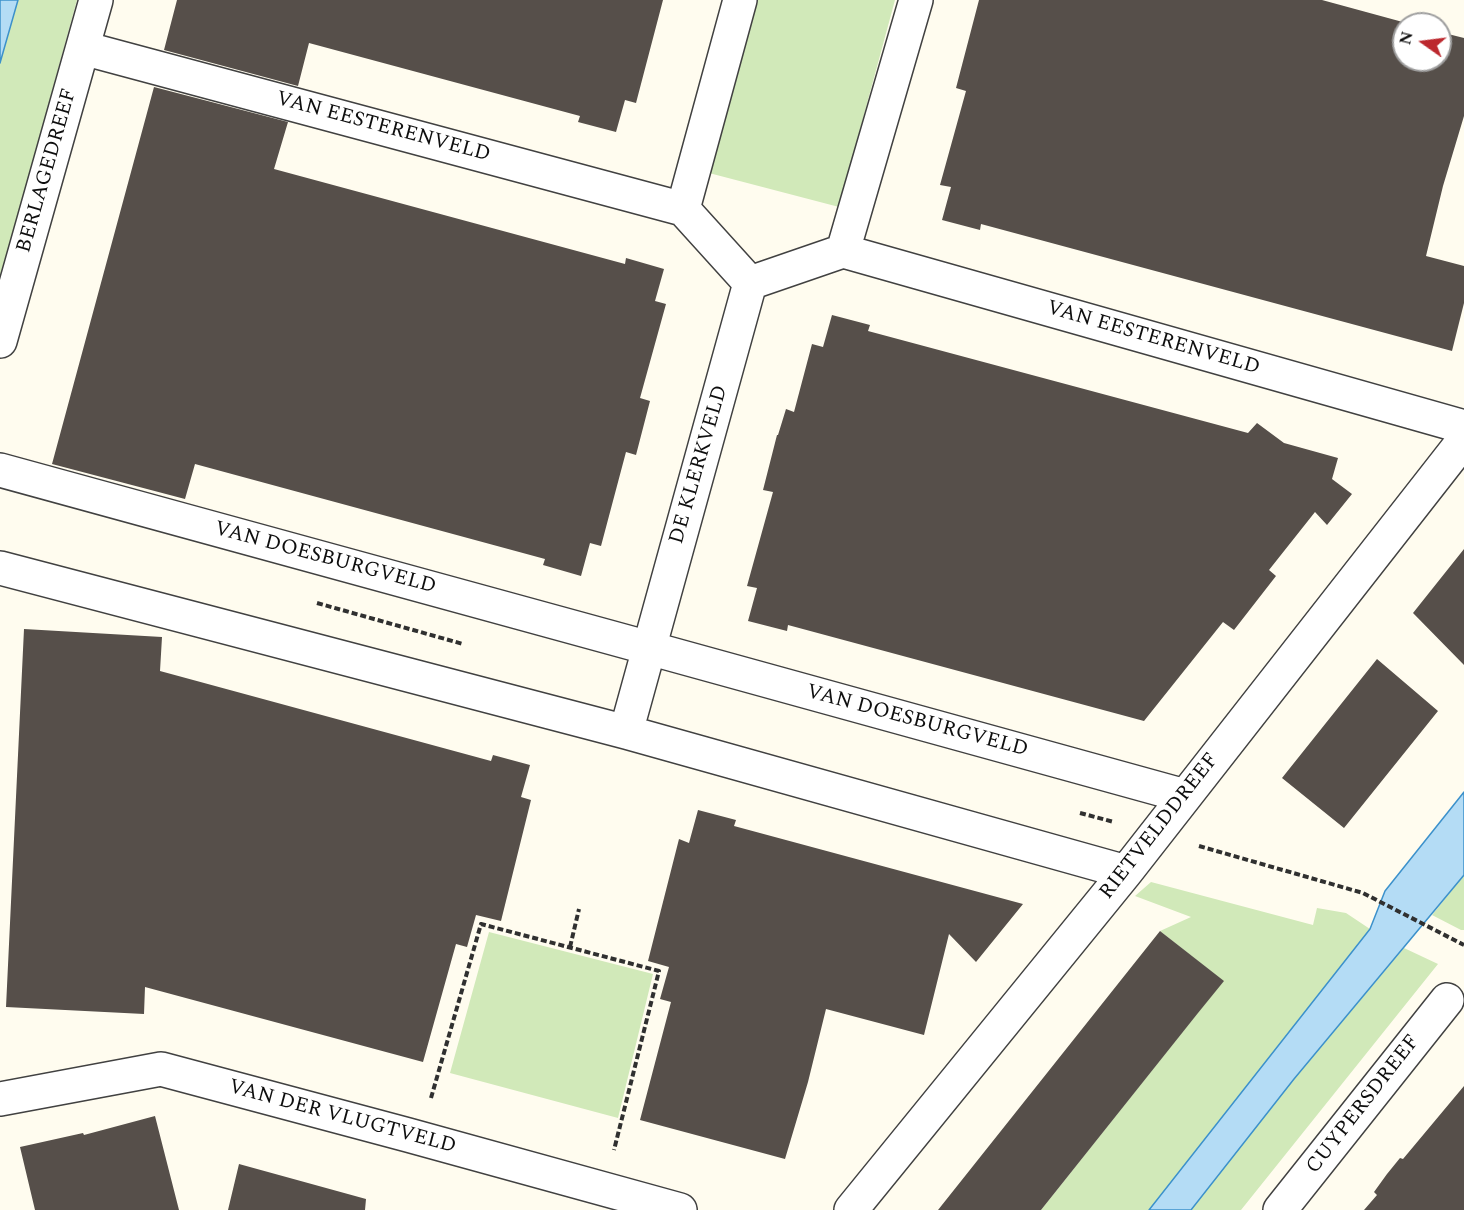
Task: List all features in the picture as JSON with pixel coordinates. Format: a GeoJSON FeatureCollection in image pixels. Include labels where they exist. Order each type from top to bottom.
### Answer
{"type":"FeatureCollection","features":[{"type":"Feature","properties":{"kind":"street","name":"BERLAGEDREEF"},"geometry":{"type":"LineString","coordinates":[[0,341],[96,0]]}},
{"type":"Feature","properties":{"kind":"street"},"geometry":{"type":"LineString","coordinates":[[740,0],[683,209],[750,283],[843,251],[916,0]]}},
{"type":"Feature","properties":{"kind":"street","name":"VAN EESTERENVELD"},"geometry":{"type":"LineString","coordinates":[[83,48],[683,209]]}},
{"type":"Feature","properties":{"kind":"street","name":"VAN EESTERENVELD"},"geometry":{"type":"LineString","coordinates":[[843,251],[1464,427]]}},
{"type":"Feature","properties":{"kind":"street","name":"DE KLERKVELD"},"geometry":{"type":"LineString","coordinates":[[649,648],[750,283]]}},
{"type":"Feature","properties":{"kind":"street","name":"RIETVELDDREEF"},"geometry":{"type":"LineString","coordinates":[[851,1210],[1126,872],[1464,440]]}},
{"type":"Feature","properties":{"kind":"street","name":"VAN DOESBURGVELD"},"geometry":{"type":"LineString","coordinates":[[0,470],[1185,796]]}},
{"type":"Feature","properties":{"kind":"street"},"geometry":{"type":"LineString","coordinates":[[0,568],[626,732],[1126,872]]}},
{"type":"Feature","properties":{"kind":"street"},"geometry":{"type":"LineString","coordinates":[[626,732],[649,648]]}},
{"type":"Feature","properties":{"kind":"street","name":"CUYPERSDREEF"},"geometry":{"type":"LineString","coordinates":[[1280,1210],[1447,1000]]}},
{"type":"Feature","properties":{"kind":"street","name":"VAN DER VLUGTVELD"},"geometry":{"type":"LineString","coordinates":[[0,1099],[161,1069],[680,1210]]}},
{"type":"Feature","properties":{"kind":"path"},"geometry":{"type":"LineString","coordinates":[[1156,834],[1363,893],[1464,945]]}},
{"type":"Feature","properties":{"kind":"path"},"geometry":{"type":"LineString","coordinates":[[570,947],[579,909]]}},
{"type":"Feature","properties":{"kind":"path"},"geometry":{"type":"LineString","coordinates":[[420,1138],[481,924],[659,970],[604,1189]]}},
{"type":"Feature","properties":{"kind":"green space"},"geometry":{"type":"Polygon","coordinates":[[[18,0],[77,0],[0,281],[0,63],[18,0]]]}},
{"type":"Feature","properties":{"kind":"green space"},"geometry":{"type":"Polygon","coordinates":[[[756,0],[895,0],[839,207],[709,173],[756,0]]]}},
{"type":"Feature","properties":{"kind":"green space"},"geometry":{"type":"Polygon","coordinates":[[[1464,875],[1464,930],[1461,930],[1432,915],[1464,875]]]}},
{"type":"Feature","properties":{"kind":"green space"},"geometry":{"type":"Polygon","coordinates":[[[1151,882],[1313,925],[1317,908],[1346,913],[1370,929],[1149,1210],[1041,1210],[1223,981],[1160,931],[1191,917],[1135,896],[1151,882]]]}},
{"type":"Feature","properties":{"kind":"green space"},"geometry":{"type":"Polygon","coordinates":[[[489,932],[653,974],[618,1118],[450,1073],[489,932]]]}},
{"type":"Feature","properties":{"kind":"green space"},"geometry":{"type":"Polygon","coordinates":[[[1404,948],[1438,964],[1241,1210],[1191,1210],[1294,1079],[1404,948]]]}},
{"type":"Feature","properties":{"kind":"water"},"geometry":{"type":"Polygon","coordinates":[[[0,0],[18,0],[0,63],[0,0]]]}},
{"type":"Feature","properties":{"kind":"water"},"geometry":{"type":"Polygon","coordinates":[[[1464,792],[1464,875],[1294,1079],[1191,1210],[1149,1210],[1370,929],[1385,891],[1464,792]]]}},
{"type":"Feature","properties":{"kind":"building"},"geometry":{"type":"Polygon","coordinates":[[[177,0],[663,0],[636,103],[625,100],[616,132],[578,122],[580,116],[309,43],[298,86],[164,50],[177,0]]]}},
{"type":"Feature","properties":{"kind":"building"},"geometry":{"type":"Polygon","coordinates":[[[979,0],[1322,0],[1392,19],[1392,72],[1452,72],[1452,35],[1464,38],[1464,116],[1443,186],[1426,256],[1464,266],[1464,303],[1452,351],[981,224],[980,230],[942,220],[951,187],[940,185],[966,91],[956,88],[979,0]]]}},
{"type":"Feature","properties":{"kind":"building"},"geometry":{"type":"Polygon","coordinates":[[[154,87],[288,122],[274,169],[625,264],[626,258],[664,269],[655,301],[666,304],[640,398],[650,401],[636,455],[626,452],[601,546],[590,543],[581,576],[543,565],[545,559],[195,464],[185,499],[52,464],[154,87]]]}},
{"type":"Feature","properties":{"kind":"building"},"geometry":{"type":"Polygon","coordinates":[[[832,315],[870,325],[868,331],[1248,433],[1257,423],[1284,443],[1338,458],[1332,479],[1352,494],[1327,525],[1315,512],[1269,570],[1276,576],[1234,630],[1223,622],[1144,721],[788,625],[787,631],[748,621],[757,588],[747,586],[773,492],[763,490],[777,435],[786,409],[794,412],[812,344],[823,347],[832,315]]]}},
{"type":"Feature","properties":{"kind":"building"},"geometry":{"type":"Polygon","coordinates":[[[1464,549],[1464,665],[1413,613],[1464,549]]]}},
{"type":"Feature","properties":{"kind":"building"},"geometry":{"type":"Polygon","coordinates":[[[24,629],[162,637],[160,671],[491,761],[493,755],[530,765],[521,797],[531,800],[501,921],[476,915],[467,947],[456,944],[423,1062],[145,987],[144,1014],[6,1007],[24,629]]]}},
{"type":"Feature","properties":{"kind":"building"},"geometry":{"type":"Polygon","coordinates":[[[1377,659],[1438,711],[1344,828],[1282,778],[1377,659]]]}},
{"type":"Feature","properties":{"kind":"building"},"geometry":{"type":"Polygon","coordinates":[[[698,810],[736,820],[734,826],[1023,904],[976,962],[949,934],[924,1035],[826,1009],[808,1082],[785,1159],[640,1120],[671,1002],[660,999],[669,967],[648,961],[679,839],[689,843],[698,810]]]}},
{"type":"Feature","properties":{"kind":"building"},"geometry":{"type":"Polygon","coordinates":[[[1160,931],[1224,981],[1041,1210],[938,1210],[1160,931]]]}},
{"type":"Feature","properties":{"kind":"building"},"geometry":{"type":"Polygon","coordinates":[[[1464,1086],[1464,1210],[1364,1210],[1377,1195],[1374,1192],[1387,1174],[1400,1158],[1403,1159],[1464,1086]]]}},
{"type":"Feature","properties":{"kind":"building"},"geometry":{"type":"Polygon","coordinates":[[[155,1116],[179,1210],[35,1210],[20,1147],[83,1133],[84,1135],[155,1116]]]}},
{"type":"Feature","properties":{"kind":"building"},"geometry":{"type":"Polygon","coordinates":[[[239,1164],[366,1199],[365,1210],[228,1210],[239,1164]]]}}]}
